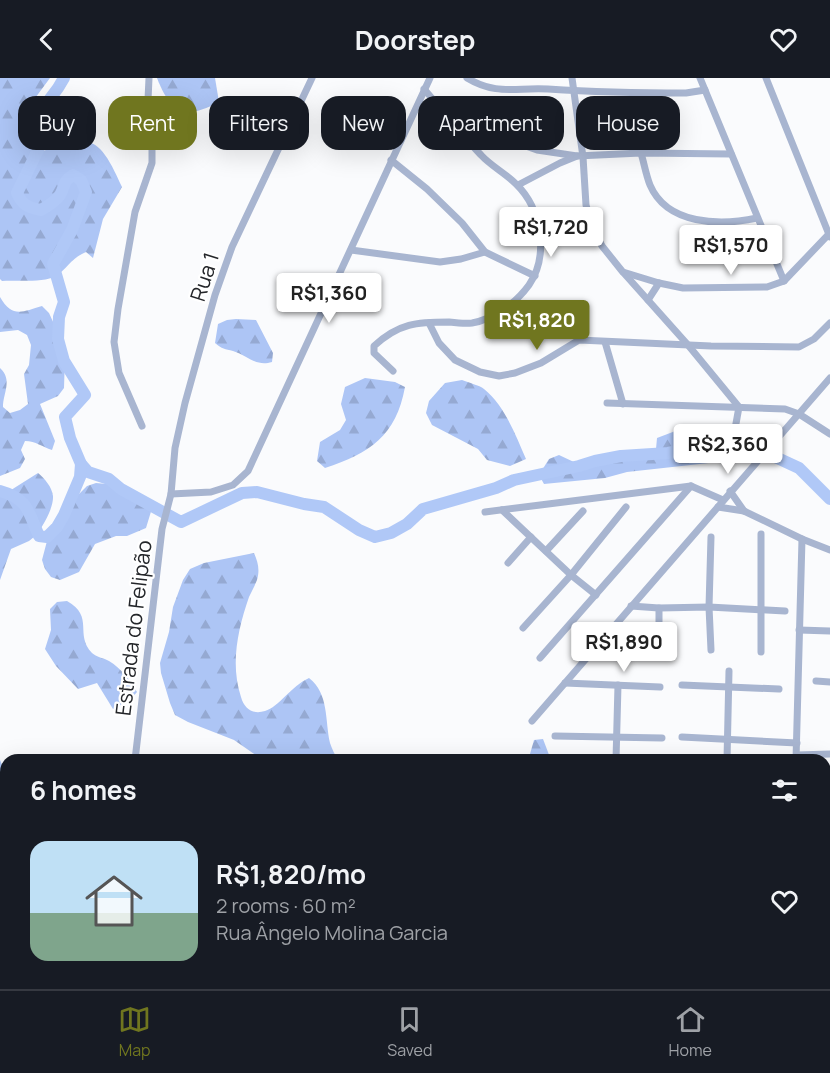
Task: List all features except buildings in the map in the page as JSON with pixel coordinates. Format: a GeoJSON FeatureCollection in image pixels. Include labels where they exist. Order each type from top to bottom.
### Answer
{"type":"FeatureCollection","features":[{"type":"Feature","properties":{"kind":"street"},"geometry":{"type":"LineString","coordinates":[[142,426],[119,373],[114,342],[135,212],[152,163],[149,78]]}},
{"type":"Feature","properties":{"kind":"street","name":"Rua 1"},"geometry":{"type":"LineString","coordinates":[[171,497],[175,448],[215,295],[241,227],[312,78]]}},
{"type":"Feature","properties":{"kind":"street"},"geometry":{"type":"LineString","coordinates":[[171,497],[211,492],[233,485],[248,471],[430,78]]}},
{"type":"Feature","properties":{"kind":"street"},"geometry":{"type":"LineString","coordinates":[[467,78],[501,90],[686,93],[705,90]]}},
{"type":"Feature","properties":{"kind":"street"},"geometry":{"type":"LineString","coordinates":[[572,78],[586,205],[592,227],[602,246],[622,271],[739,407],[735,429]]}},
{"type":"Feature","properties":{"kind":"street"},"geometry":{"type":"LineString","coordinates":[[700,78],[784,281]]}},
{"type":"Feature","properties":{"kind":"street"},"geometry":{"type":"LineString","coordinates":[[622,271],[683,288],[766,287],[784,281],[829,236],[766,78]]}},
{"type":"Feature","properties":{"kind":"street"},"geometry":{"type":"LineString","coordinates":[[393,371],[374,353],[374,346],[393,331],[412,323],[472,323],[508,307],[524,292],[535,276],[540,250],[540,227],[534,211],[518,185],[482,157],[424,89]]}},
{"type":"Feature","properties":{"kind":"street"},"geometry":{"type":"LineString","coordinates":[[537,150],[580,156],[641,153],[731,154]]}},
{"type":"Feature","properties":{"kind":"street"},"geometry":{"type":"LineString","coordinates":[[641,153],[651,186],[662,203],[676,213],[723,223],[757,218]]}},
{"type":"Feature","properties":{"kind":"street"},"geometry":{"type":"LineString","coordinates":[[518,185],[560,163],[580,156]]}},
{"type":"Feature","properties":{"kind":"street"},"geometry":{"type":"LineString","coordinates":[[391,160],[427,189],[462,223],[485,252],[535,276]]}},
{"type":"Feature","properties":{"kind":"street"},"geometry":{"type":"LineString","coordinates":[[351,250],[440,262],[485,252]]}},
{"type":"Feature","properties":{"kind":"street"},"geometry":{"type":"LineString","coordinates":[[648,300],[659,283]]}},
{"type":"Feature","properties":{"kind":"street"},"geometry":{"type":"LineString","coordinates":[[429,323],[439,343],[455,360],[480,372],[499,376],[515,373],[540,363],[579,340],[799,347],[814,339],[830,323]]}},
{"type":"Feature","properties":{"kind":"street"},"geometry":{"type":"LineString","coordinates":[[604,342],[623,404]]}},
{"type":"Feature","properties":{"kind":"street"},"geometry":{"type":"LineString","coordinates":[[532,721],[830,378]]}},
{"type":"Feature","properties":{"kind":"street"},"geometry":{"type":"LineString","coordinates":[[607,403],[784,409],[799,414],[830,434]]}},
{"type":"Feature","properties":{"kind":"street"},"geometry":{"type":"LineString","coordinates":[[485,512],[691,486],[723,500]]}},
{"type":"Feature","properties":{"kind":"street"},"geometry":{"type":"LineString","coordinates":[[540,658],[691,486]]}},
{"type":"Feature","properties":{"kind":"street"},"geometry":{"type":"LineString","coordinates":[[730,491],[744,512]]}},
{"type":"Feature","properties":{"kind":"street","name":"Estrada do Felipão"},"geometry":{"type":"LineString","coordinates":[[136,754],[162,528],[171,497]]}},
{"type":"Feature","properties":{"kind":"street"},"geometry":{"type":"LineString","coordinates":[[523,628],[571,575],[627,507]]}},
{"type":"Feature","properties":{"kind":"street"},"geometry":{"type":"LineString","coordinates":[[717,507],[744,512],[802,539],[830,549]]}},
{"type":"Feature","properties":{"kind":"street"},"geometry":{"type":"LineString","coordinates":[[502,510],[571,575],[596,595]]}},
{"type":"Feature","properties":{"kind":"street"},"geometry":{"type":"LineString","coordinates":[[546,551],[583,511]]}},
{"type":"Feature","properties":{"kind":"street"},"geometry":{"type":"LineString","coordinates":[[761,534],[761,652]]}},
{"type":"Feature","properties":{"kind":"street"},"geometry":{"type":"LineString","coordinates":[[508,563],[531,537]]}},
{"type":"Feature","properties":{"kind":"street"},"geometry":{"type":"LineString","coordinates":[[711,537],[709,607],[711,650]]}},
{"type":"Feature","properties":{"kind":"street"},"geometry":{"type":"LineString","coordinates":[[796,754],[802,539]]}},
{"type":"Feature","properties":{"kind":"street"},"geometry":{"type":"LineString","coordinates":[[631,606],[785,611]]}},
{"type":"Feature","properties":{"kind":"street"},"geometry":{"type":"LineString","coordinates":[[658,648],[659,608]]}},
{"type":"Feature","properties":{"kind":"street"},"geometry":{"type":"LineString","coordinates":[[799,630],[830,631]]}},
{"type":"Feature","properties":{"kind":"street"},"geometry":{"type":"LineString","coordinates":[[728,754],[729,671]]}},
{"type":"Feature","properties":{"kind":"street"},"geometry":{"type":"LineString","coordinates":[[816,681],[830,682]]}},
{"type":"Feature","properties":{"kind":"street"},"geometry":{"type":"LineString","coordinates":[[565,683],[660,687]]}},
{"type":"Feature","properties":{"kind":"street"},"geometry":{"type":"LineString","coordinates":[[616,754],[618,686]]}},
{"type":"Feature","properties":{"kind":"street"},"geometry":{"type":"LineString","coordinates":[[682,686],[779,689]]}},
{"type":"Feature","properties":{"kind":"street"},"geometry":{"type":"LineString","coordinates":[[555,736],[662,738]]}},
{"type":"Feature","properties":{"kind":"street"},"geometry":{"type":"LineString","coordinates":[[681,737],[797,743]]}},
{"type":"Feature","properties":{"kind":"green space"},"geometry":{"type":"Polygon","coordinates":[[[0,78],[50,78],[37,96],[18,96],[18,150],[41,152],[46,150],[96,150],[96,146],[108,158],[122,187],[103,219],[93,258],[86,252],[56,276],[44,280],[2,281],[0,279],[0,78]]]}},
{"type":"Feature","properties":{"kind":"green space"},"geometry":{"type":"Polygon","coordinates":[[[157,78],[215,78],[218,96],[209,96],[209,107],[197,111],[197,96],[166,96],[157,78]]]}},
{"type":"Feature","properties":{"kind":"green space"},"geometry":{"type":"Polygon","coordinates":[[[0,297],[4,304],[13,311],[18,312],[42,306],[49,313],[64,346],[65,356],[64,388],[58,396],[40,404],[55,441],[52,450],[25,441],[21,450],[25,459],[20,468],[0,476],[0,368],[7,382],[3,407],[10,413],[20,410],[28,404],[24,374],[29,365],[31,345],[27,335],[18,330],[0,332],[0,297]]]}},
{"type":"Feature","properties":{"kind":"green space"},"geometry":{"type":"Polygon","coordinates":[[[236,319],[256,320],[273,353],[272,362],[257,362],[215,343],[218,324],[236,319]]]}},
{"type":"Feature","properties":{"kind":"green space"},"geometry":{"type":"Polygon","coordinates":[[[365,378],[395,382],[405,387],[395,418],[388,430],[368,449],[325,468],[317,461],[320,442],[340,430],[346,420],[341,404],[345,387],[365,378]]]}},
{"type":"Feature","properties":{"kind":"green space"},"geometry":{"type":"Polygon","coordinates":[[[462,380],[482,388],[498,404],[526,459],[510,466],[487,460],[478,449],[432,425],[426,413],[429,401],[445,383],[462,380]]]}},
{"type":"Feature","properties":{"kind":"green space"},"geometry":{"type":"Polygon","coordinates":[[[678,430],[707,432],[731,457],[727,461],[544,484],[539,475],[549,459],[559,455],[576,463],[605,459],[625,461],[656,449],[657,438],[678,430]]]}},
{"type":"Feature","properties":{"kind":"green space"},"geometry":{"type":"Polygon","coordinates":[[[38,473],[51,489],[53,501],[51,508],[33,538],[11,549],[0,580],[0,497],[38,473]]]}},
{"type":"Feature","properties":{"kind":"green space"},"geometry":{"type":"Polygon","coordinates":[[[96,483],[117,485],[132,501],[141,505],[153,505],[146,528],[127,536],[116,536],[95,544],[79,572],[60,580],[51,577],[42,560],[47,541],[77,496],[87,486],[96,483]]]}},
{"type":"Feature","properties":{"kind":"green space"},"geometry":{"type":"Polygon","coordinates":[[[254,553],[258,576],[245,609],[236,659],[236,672],[242,701],[252,711],[265,711],[309,678],[320,691],[323,699],[330,743],[335,754],[254,754],[234,740],[175,715],[161,673],[160,663],[173,607],[183,580],[190,569],[204,563],[254,553]]]}},
{"type":"Feature","properties":{"kind":"green space"},"geometry":{"type":"Polygon","coordinates":[[[67,601],[80,613],[84,639],[92,653],[118,667],[137,692],[129,700],[113,709],[97,683],[78,689],[56,666],[45,649],[51,630],[50,609],[57,602],[67,601]]]}},
{"type":"Feature","properties":{"kind":"green space"},"geometry":{"type":"Polygon","coordinates":[[[543,739],[549,754],[530,754],[534,740],[543,739]]]}},
{"type":"Feature","properties":{"kind":"waterway"},"geometry":{"type":"LineString","coordinates":[[0,491],[22,502],[39,536],[47,537],[64,515],[80,477],[81,464],[70,438],[65,417],[85,395],[64,361],[58,339],[59,317],[64,302],[53,264],[72,230],[86,192],[81,180],[73,175],[66,182],[58,197],[41,210],[26,205],[17,193],[39,148],[46,104],[64,78]]}},
{"type":"Feature","properties":{"kind":"waterway"},"geometry":{"type":"LineString","coordinates":[[81,464],[88,472],[109,479],[121,489],[181,522],[242,493],[257,492],[324,507],[359,530],[375,537],[391,533],[407,524],[423,509],[496,488],[514,480],[621,456],[668,453],[707,445],[727,438],[743,442],[799,468],[830,499]]}}]}
